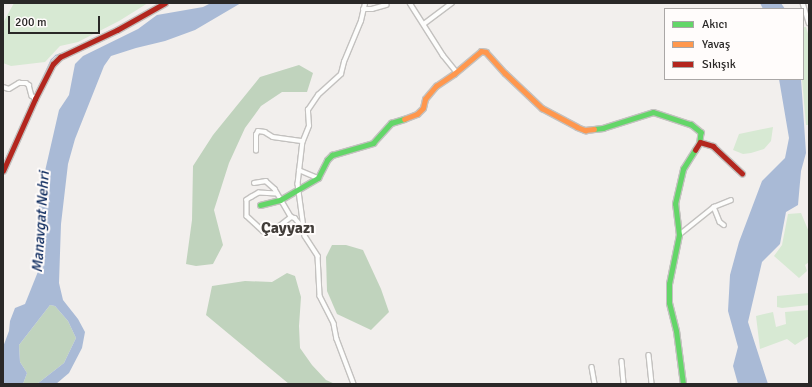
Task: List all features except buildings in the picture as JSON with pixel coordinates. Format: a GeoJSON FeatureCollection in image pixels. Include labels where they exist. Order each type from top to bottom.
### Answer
{"type":"FeatureCollection","features":[{"type":"Feature","properties":{"kind":"street"},"geometry":{"type":"LineString","coordinates":[[3,172],[34,98],[53,64],[60,57],[117,30],[165,3]]}},
{"type":"Feature","properties":{"kind":"street"},"geometry":{"type":"LineString","coordinates":[[354,384],[337,339],[334,324],[320,296],[318,256],[305,236],[299,190],[299,170],[303,141],[308,126],[308,110],[318,95],[341,74],[344,62],[362,21],[365,3]]}},
{"type":"Feature","properties":{"kind":"street"},"geometry":{"type":"LineString","coordinates":[[410,3],[443,55],[457,72]]}},
{"type":"Feature","properties":{"kind":"street"},"geometry":{"type":"LineString","coordinates":[[424,24],[452,3]]}},
{"type":"Feature","properties":{"kind":"street"},"geometry":{"type":"LineString","coordinates":[[803,3],[809,23]]}},
{"type":"Feature","properties":{"kind":"street"},"geometry":{"type":"LineString","coordinates":[[363,8],[372,9],[386,5]]}},
{"type":"Feature","properties":{"kind":"street"},"geometry":{"type":"LineString","coordinates":[[260,205],[280,200],[299,190],[318,178],[327,160],[332,156],[373,143],[391,123],[417,114],[422,108],[425,99],[436,86],[457,72],[481,51],[483,51],[542,108],[585,130],[603,128],[653,112],[691,124],[701,132],[700,142],[683,169],[675,204],[679,235],[670,273],[669,303],[676,331],[683,384]]}},
{"type":"Feature","properties":{"kind":"street"},"geometry":{"type":"LineString","coordinates":[[3,87],[9,89],[19,82],[26,83],[29,85],[34,98]]}},
{"type":"Feature","properties":{"kind":"street"},"geometry":{"type":"LineString","coordinates":[[256,151],[256,136],[258,130],[273,137],[303,141]]}},
{"type":"Feature","properties":{"kind":"street"},"geometry":{"type":"LineString","coordinates":[[700,142],[713,146],[742,173]]}},
{"type":"Feature","properties":{"kind":"street"},"geometry":{"type":"LineString","coordinates":[[299,170],[318,178]]}},
{"type":"Feature","properties":{"kind":"street"},"geometry":{"type":"LineString","coordinates":[[254,183],[266,181],[275,188],[280,200],[291,217],[295,218],[304,229]]}},
{"type":"Feature","properties":{"kind":"street"},"geometry":{"type":"LineString","coordinates":[[277,194],[259,193],[252,197],[248,200],[247,216],[263,230],[277,228],[291,217]]}},
{"type":"Feature","properties":{"kind":"street"},"geometry":{"type":"LineString","coordinates":[[679,235],[714,206],[731,200]]}},
{"type":"Feature","properties":{"kind":"street"},"geometry":{"type":"LineString","coordinates":[[714,206],[720,222],[724,225]]}},
{"type":"Feature","properties":{"kind":"street"},"geometry":{"type":"LineString","coordinates":[[649,355],[652,384]]}},
{"type":"Feature","properties":{"kind":"street"},"geometry":{"type":"LineString","coordinates":[[622,361],[624,384]]}},
{"type":"Feature","properties":{"kind":"street"},"geometry":{"type":"LineString","coordinates":[[592,367],[595,384]]}},
{"type":"Feature","properties":{"kind":"green space"},"geometry":{"type":"Polygon","coordinates":[[[14,3],[148,3],[119,21],[78,42],[60,46],[45,62],[11,66],[3,63],[3,23],[14,3]]]}},
{"type":"Feature","properties":{"kind":"green space"},"geometry":{"type":"Polygon","coordinates":[[[804,27],[806,27],[809,37],[809,125],[806,125],[802,80],[804,80],[804,27]]]}},
{"type":"Feature","properties":{"kind":"green space"},"geometry":{"type":"Polygon","coordinates":[[[299,65],[313,73],[307,92],[282,92],[261,106],[245,128],[229,163],[214,210],[223,245],[213,264],[196,266],[186,264],[192,220],[193,166],[213,135],[260,77],[299,65]]]}},
{"type":"Feature","properties":{"kind":"green space"},"geometry":{"type":"Polygon","coordinates":[[[773,127],[771,141],[764,149],[743,154],[733,150],[739,134],[773,127]]]}},
{"type":"Feature","properties":{"kind":"green space"},"geometry":{"type":"Polygon","coordinates":[[[801,213],[809,232],[809,262],[805,265],[807,271],[799,278],[774,256],[782,245],[788,214],[801,213]]]}},
{"type":"Feature","properties":{"kind":"green space"},"geometry":{"type":"Polygon","coordinates":[[[332,245],[346,245],[363,250],[381,289],[389,312],[371,330],[337,314],[327,291],[326,257],[332,245]]]}},
{"type":"Feature","properties":{"kind":"green space"},"geometry":{"type":"Polygon","coordinates":[[[287,273],[295,276],[301,297],[299,326],[300,348],[312,365],[326,380],[335,384],[289,384],[206,315],[212,286],[245,281],[272,282],[287,273]]]}},
{"type":"Feature","properties":{"kind":"green space"},"geometry":{"type":"Polygon","coordinates":[[[809,293],[809,305],[782,308],[777,307],[777,296],[809,293]]]}},
{"type":"Feature","properties":{"kind":"green space"},"geometry":{"type":"Polygon","coordinates":[[[50,305],[55,306],[68,321],[76,338],[64,363],[37,384],[23,384],[27,373],[20,362],[19,345],[50,305]]]}},
{"type":"Feature","properties":{"kind":"green space"},"geometry":{"type":"Polygon","coordinates":[[[809,310],[809,336],[795,345],[787,339],[760,349],[756,316],[773,312],[776,327],[786,324],[785,312],[809,310]]]}},
{"type":"Feature","properties":{"kind":"water","name":"Manavgat Nehri"},"geometry":{"type":"Polygon","coordinates":[[[211,3],[241,3],[195,30],[165,41],[111,56],[104,66],[75,139],[68,164],[61,224],[59,283],[63,300],[78,319],[85,332],[82,348],[69,373],[56,384],[37,384],[64,363],[76,338],[68,321],[55,306],[50,305],[19,345],[20,362],[27,373],[23,384],[3,384],[3,347],[9,331],[10,321],[15,308],[25,304],[41,264],[37,229],[40,193],[59,110],[69,95],[75,64],[83,56],[138,29],[157,15],[203,7],[211,3]]]}},
{"type":"Feature","properties":{"kind":"water"},"geometry":{"type":"Polygon","coordinates":[[[760,3],[781,3],[784,8],[762,8],[760,3]]]}},
{"type":"Feature","properties":{"kind":"water"},"geometry":{"type":"Polygon","coordinates":[[[779,80],[801,80],[806,153],[801,171],[798,205],[786,212],[780,244],[762,262],[748,322],[768,384],[738,384],[733,366],[738,347],[728,311],[730,275],[739,242],[762,181],[785,158],[789,138],[779,80]]]}},
{"type":"Feature","properties":{"kind":"waterway"},"geometry":{"type":"LineString","coordinates":[[34,95],[51,59],[55,55],[71,49]]}},
{"type":"Feature","properties":{"kind":"waterway"},"geometry":{"type":"LineString","coordinates":[[3,163],[21,125]]}},
{"type":"Feature","properties":{"kind":"traffic: fast"},"geometry":{"type":"LineString","coordinates":[[594,129],[603,128],[653,112],[691,124],[701,132],[700,142]]}},
{"type":"Feature","properties":{"kind":"traffic: fast"},"geometry":{"type":"LineString","coordinates":[[260,205],[280,200],[318,178],[327,160],[332,155],[373,143],[391,123],[404,119]]}},
{"type":"Feature","properties":{"kind":"traffic: fast"},"geometry":{"type":"LineString","coordinates":[[683,384],[676,331],[669,303],[669,284],[679,235],[675,204],[683,169],[695,150]]}},
{"type":"Feature","properties":{"kind":"traffic: slow"},"geometry":{"type":"LineString","coordinates":[[404,119],[417,114],[423,108],[425,99],[436,86],[454,74],[481,51],[486,52],[505,73],[542,108],[577,127],[585,130],[594,129]]}},
{"type":"Feature","properties":{"kind":"traffic: jam"},"geometry":{"type":"LineString","coordinates":[[3,171],[35,99],[53,64],[60,57],[117,30],[165,3]]}},
{"type":"Feature","properties":{"kind":"traffic: jam"},"geometry":{"type":"LineString","coordinates":[[695,150],[700,142],[713,146],[742,173]]}},
{"type":"Feature","properties":{"kind":"district","name":"Çayyazı"},"geometry":{"type":"Point","coordinates":[288,228]}}]}
